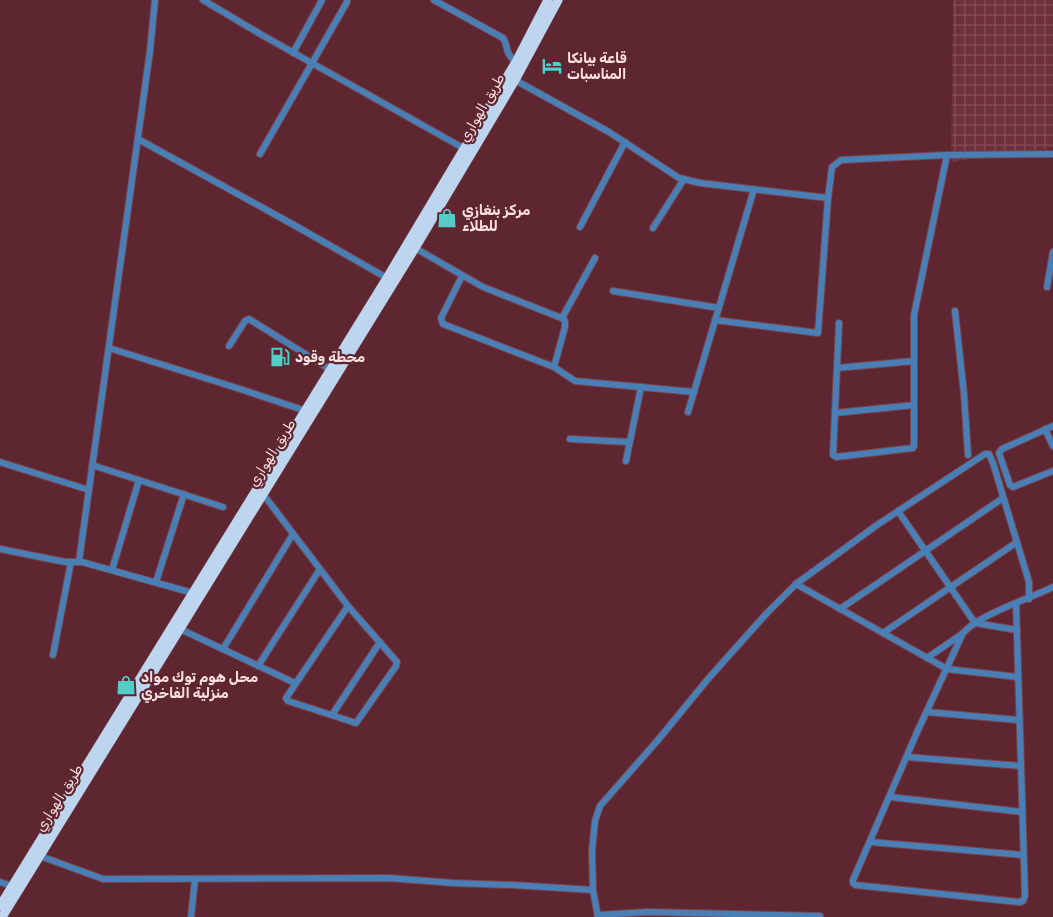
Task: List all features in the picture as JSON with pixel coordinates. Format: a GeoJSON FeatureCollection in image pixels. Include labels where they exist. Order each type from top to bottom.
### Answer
{"type":"FeatureCollection","features":[{"type":"Feature","properties":{"kind":"highway","name":"طريق الهواري"},"geometry":{"type":"LineString","coordinates":[[0,906],[138,689],[180,629],[415,248],[515,80],[548,0]]}},
{"type":"Feature","properties":{"kind":"highway","name":"طريق الهواري"},"geometry":{"type":"LineString","coordinates":[[2,917],[40,856],[193,593],[387,278],[516,62],[558,0]]}},
{"type":"Feature","properties":{"kind":"street"},"geometry":{"type":"LineString","coordinates":[[79,562],[138,140],[155,0]]}},
{"type":"Feature","properties":{"kind":"street"},"geometry":{"type":"LineString","coordinates":[[203,0],[465,149]]}},
{"type":"Feature","properties":{"kind":"street"},"geometry":{"type":"LineString","coordinates":[[293,52],[322,0]]}},
{"type":"Feature","properties":{"kind":"street"},"geometry":{"type":"LineString","coordinates":[[434,0],[502,38],[506,43],[507,53],[516,62]]}},
{"type":"Feature","properties":{"kind":"street"},"geometry":{"type":"LineString","coordinates":[[260,154],[347,2]]}},
{"type":"Feature","properties":{"kind":"street"},"geometry":{"type":"LineString","coordinates":[[515,80],[625,142],[684,179],[700,183],[828,198]]}},
{"type":"Feature","properties":{"kind":"street"},"geometry":{"type":"LineString","coordinates":[[138,140],[387,278]]}},
{"type":"Feature","properties":{"kind":"street"},"geometry":{"type":"LineString","coordinates":[[580,226],[625,142]]}},
{"type":"Feature","properties":{"kind":"street"},"geometry":{"type":"LineString","coordinates":[[715,320],[818,333],[832,167],[842,160],[947,155],[1053,154]]}},
{"type":"Feature","properties":{"kind":"street"},"geometry":{"type":"LineString","coordinates":[[839,322],[833,454],[836,457],[913,448],[914,315],[947,155]]}},
{"type":"Feature","properties":{"kind":"street"},"geometry":{"type":"LineString","coordinates":[[653,228],[684,179]]}},
{"type":"Feature","properties":{"kind":"street"},"geometry":{"type":"LineString","coordinates":[[688,412],[754,189]]}},
{"type":"Feature","properties":{"kind":"street"},"geometry":{"type":"LineString","coordinates":[[415,248],[483,288],[562,318],[565,326],[554,367]]}},
{"type":"Feature","properties":{"kind":"street"},"geometry":{"type":"LineString","coordinates":[[1047,287],[1053,252]]}},
{"type":"Feature","properties":{"kind":"street"},"geometry":{"type":"LineString","coordinates":[[562,318],[595,258]]}},
{"type":"Feature","properties":{"kind":"street"},"geometry":{"type":"LineString","coordinates":[[462,276],[441,318],[443,324],[554,367],[575,381],[694,392]]}},
{"type":"Feature","properties":{"kind":"street"},"geometry":{"type":"LineString","coordinates":[[613,291],[719,308]]}},
{"type":"Feature","properties":{"kind":"street"},"geometry":{"type":"LineString","coordinates":[[955,310],[968,455]]}},
{"type":"Feature","properties":{"kind":"street"},"geometry":{"type":"LineString","coordinates":[[229,346],[245,321],[249,319],[331,370]]}},
{"type":"Feature","properties":{"kind":"street"},"geometry":{"type":"LineString","coordinates":[[109,348],[206,377],[306,411]]}},
{"type":"Feature","properties":{"kind":"street"},"geometry":{"type":"LineString","coordinates":[[837,368],[914,360]]}},
{"type":"Feature","properties":{"kind":"street"},"geometry":{"type":"LineString","coordinates":[[626,461],[641,387]]}},
{"type":"Feature","properties":{"kind":"street"},"geometry":{"type":"LineString","coordinates":[[835,413],[914,405]]}},
{"type":"Feature","properties":{"kind":"street"},"geometry":{"type":"LineString","coordinates":[[1053,426],[1002,449],[1000,453],[1010,485],[1013,487],[1053,472]]}},
{"type":"Feature","properties":{"kind":"street"},"geometry":{"type":"LineString","coordinates":[[1045,429],[1053,446]]}},
{"type":"Feature","properties":{"kind":"street"},"geometry":{"type":"LineString","coordinates":[[570,439],[629,442]]}},
{"type":"Feature","properties":{"kind":"street"},"geometry":{"type":"LineString","coordinates":[[820,916],[648,912],[598,916],[593,890],[592,851],[595,822],[600,806],[708,679],[767,613],[796,584],[898,511],[985,454],[991,456],[1029,582],[1029,598]]}},
{"type":"Feature","properties":{"kind":"street"},"geometry":{"type":"LineString","coordinates":[[0,462],[89,490]]}},
{"type":"Feature","properties":{"kind":"street"},"geometry":{"type":"LineString","coordinates":[[92,465],[223,507]]}},
{"type":"Feature","properties":{"kind":"street"},"geometry":{"type":"LineString","coordinates":[[112,570],[139,480]]}},
{"type":"Feature","properties":{"kind":"street"},"geometry":{"type":"LineString","coordinates":[[156,582],[184,494]]}},
{"type":"Feature","properties":{"kind":"street"},"geometry":{"type":"LineString","coordinates":[[263,494],[348,606],[396,660],[396,666],[358,722],[355,723],[287,699],[287,696],[348,606]]}},
{"type":"Feature","properties":{"kind":"street"},"geometry":{"type":"LineString","coordinates":[[840,609],[1003,498]]}},
{"type":"Feature","properties":{"kind":"street"},"geometry":{"type":"LineString","coordinates":[[898,511],[975,623],[1017,630]]}},
{"type":"Feature","properties":{"kind":"street"},"geometry":{"type":"LineString","coordinates":[[223,649],[293,534]]}},
{"type":"Feature","properties":{"kind":"street"},"geometry":{"type":"LineString","coordinates":[[883,633],[1017,542]]}},
{"type":"Feature","properties":{"kind":"street"},"geometry":{"type":"LineString","coordinates":[[0,549],[79,562],[193,593]]}},
{"type":"Feature","properties":{"kind":"street"},"geometry":{"type":"LineString","coordinates":[[53,655],[71,562]]}},
{"type":"Feature","properties":{"kind":"street"},"geometry":{"type":"LineString","coordinates":[[258,666],[320,568]]}},
{"type":"Feature","properties":{"kind":"street"},"geometry":{"type":"LineString","coordinates":[[796,584],[947,669],[1018,677]]}},
{"type":"Feature","properties":{"kind":"street"},"geometry":{"type":"LineString","coordinates":[[927,658],[975,623],[1053,588]]}},
{"type":"Feature","properties":{"kind":"street"},"geometry":{"type":"LineString","coordinates":[[963,633],[853,883],[855,885],[1019,902],[1023,901],[1025,896],[1016,603]]}},
{"type":"Feature","properties":{"kind":"street"},"geometry":{"type":"LineString","coordinates":[[180,629],[296,683]]}},
{"type":"Feature","properties":{"kind":"street"},"geometry":{"type":"LineString","coordinates":[[332,714],[380,642]]}},
{"type":"Feature","properties":{"kind":"street"},"geometry":{"type":"LineString","coordinates":[[927,712],[1019,720]]}},
{"type":"Feature","properties":{"kind":"street"},"geometry":{"type":"LineString","coordinates":[[907,757],[1020,766]]}},
{"type":"Feature","properties":{"kind":"street"},"geometry":{"type":"LineString","coordinates":[[890,797],[1022,812]]}},
{"type":"Feature","properties":{"kind":"street"},"geometry":{"type":"LineString","coordinates":[[870,842],[1023,855]]}},
{"type":"Feature","properties":{"kind":"street"},"geometry":{"type":"LineString","coordinates":[[40,856],[103,879],[389,878],[593,890]]}},
{"type":"Feature","properties":{"kind":"street"},"geometry":{"type":"LineString","coordinates":[[192,917],[195,879]]}},
{"type":"Feature","properties":{"kind":"street"},"geometry":{"type":"LineString","coordinates":[[0,882],[12,886]]}},
{"type":"Feature","properties":{"kind":"shaded area"},"geometry":{"type":"Polygon","coordinates":[[[953,0],[1053,0],[1053,148],[951,162],[953,0]]]}},
{"type":"Feature","properties":{"kind":"place","name":"قاعة بيانكا المناسبات"},"geometry":{"type":"Point","coordinates":[552,66]}},
{"type":"Feature","properties":{"kind":"place","name":"مركز بنغازي للطلاء"},"geometry":{"type":"Point","coordinates":[447,218]}},
{"type":"Feature","properties":{"kind":"place","name":"محطة وقود"},"geometry":{"type":"Point","coordinates":[280,357]}},
{"type":"Feature","properties":{"kind":"place","name":"محل هوم توك مواد منزلية الفاخري"},"geometry":{"type":"Point","coordinates":[126,685]}}]}
